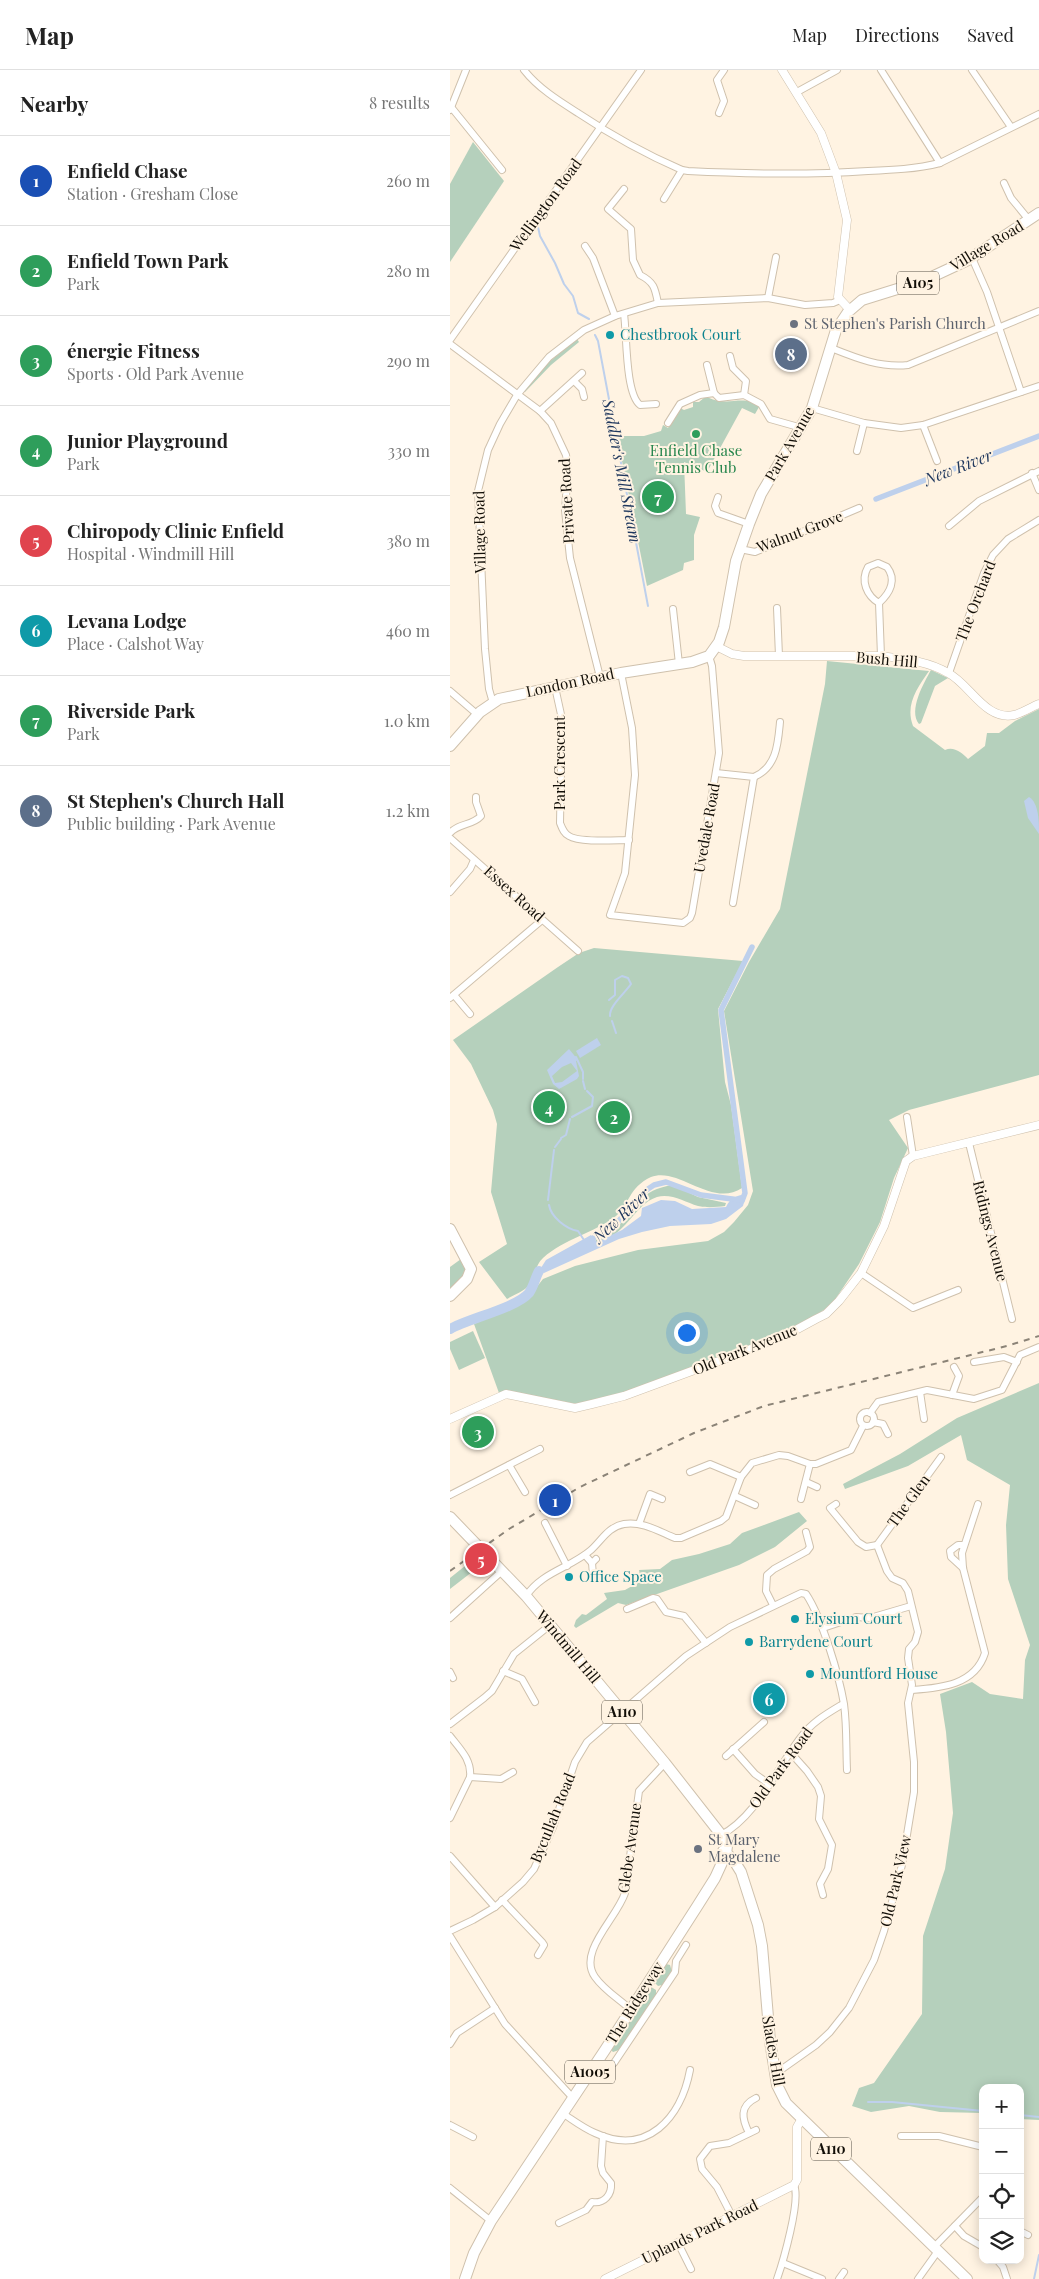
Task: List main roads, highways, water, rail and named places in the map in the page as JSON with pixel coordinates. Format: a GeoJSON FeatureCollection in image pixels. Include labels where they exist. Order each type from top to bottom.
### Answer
{"type":"FeatureCollection","features":[{"type":"Feature","properties":{"kind":"main road","name":"Village Road"},"geometry":{"type":"LineString","coordinates":[[850,310],[862,300],[923,281],[972,258],[1039,213]]}},
{"type":"Feature","properties":{"kind":"main road","name":"Park Avenue"},"geometry":{"type":"LineString","coordinates":[[709,656],[716,646],[725,622],[740,549],[749,524],[765,488],[802,428],[812,408],[837,328],[850,310]]}},
{"type":"Feature","properties":{"kind":"main road","name":"London Road"},"geometry":{"type":"LineString","coordinates":[[450,746],[478,715],[493,702],[510,696],[621,673],[679,664],[709,656]]}},
{"type":"Feature","properties":{"kind":"main road"},"geometry":{"type":"LineString","coordinates":[[450,1230],[470,1269],[468,1279],[450,1296]]}},
{"type":"Feature","properties":{"kind":"main road","name":"Windmill Hill"},"geometry":{"type":"LineString","coordinates":[[450,1517],[526,1596],[549,1626],[665,1763],[719,1833],[727,1846],[726,1854]]}},
{"type":"Feature","properties":{"kind":"main road","name":"The Ridgeway"},"geometry":{"type":"LineString","coordinates":[[468,2278],[481,2238],[491,2221],[605,2050],[715,1878],[726,1854]]}},
{"type":"Feature","properties":{"kind":"main road","name":"Slades Hill"},"geometry":{"type":"LineString","coordinates":[[726,1854],[733,1859],[741,1872],[761,1938],[766,2008],[775,2074],[786,2104],[968,2279]]}},
{"type":"Feature","properties":{"kind":"water"},"geometry":{"type":"Polygon","coordinates":[[[1029,797],[1037,808],[1039,834],[1028,818],[1024,801],[1029,797]]]}},
{"type":"Feature","properties":{"kind":"water"},"geometry":{"type":"Polygon","coordinates":[[[597,1038],[601,1045],[580,1058],[576,1051],[597,1038]]]}},
{"type":"Feature","properties":{"kind":"water"},"geometry":{"type":"Polygon","coordinates":[[[569,1049],[578,1060],[576,1061],[579,1076],[559,1089],[553,1084],[547,1070],[569,1049]],[[571,1063],[562,1067],[552,1076],[555,1083],[562,1082],[577,1071],[571,1063]]]}},
{"type":"Feature","properties":{"kind":"water"},"geometry":{"type":"Polygon","coordinates":[[[746,1194],[743,1206],[726,1219],[711,1224],[670,1226],[642,1232],[619,1239],[544,1273],[539,1271],[546,1260],[591,1235],[597,1242],[622,1230],[641,1216],[642,1208],[661,1200],[675,1201],[692,1209],[726,1207],[729,1201],[746,1194]]]}},
{"type":"Feature","properties":{"kind":"waterway","name":"Saddler's Mill Stream"},"geometry":{"type":"LineString","coordinates":[[538,227],[540,236],[564,284],[573,296],[578,313],[589,319]]}},
{"type":"Feature","properties":{"kind":"waterway","name":"Saddler's Mill Stream"},"geometry":{"type":"LineString","coordinates":[[595,335],[598,341],[648,606]]}},
{"type":"Feature","properties":{"kind":"waterway","name":"New River"},"geometry":{"type":"LineString","coordinates":[[876,499],[1039,436]]}},
{"type":"Feature","properties":{"kind":"waterway"},"geometry":{"type":"LineString","coordinates":[[742,1201],[745,1193],[721,1010],[752,947]]}},
{"type":"Feature","properties":{"kind":"waterway"},"geometry":{"type":"LineString","coordinates":[[609,1000],[615,995],[615,980],[622,976],[628,978],[631,984],[612,1008],[610,1016]]}},
{"type":"Feature","properties":{"kind":"waterway"},"geometry":{"type":"LineString","coordinates":[[612,1021],[616,1033]]}},
{"type":"Feature","properties":{"kind":"waterway"},"geometry":{"type":"LineString","coordinates":[[576,1057],[583,1072],[583,1079]]}},
{"type":"Feature","properties":{"kind":"waterway"},"geometry":{"type":"LineString","coordinates":[[583,1081],[585,1089]]}},
{"type":"Feature","properties":{"kind":"waterway"},"geometry":{"type":"LineString","coordinates":[[572,1117],[592,1106],[593,1097],[587,1091]]}},
{"type":"Feature","properties":{"kind":"waterway"},"geometry":{"type":"LineString","coordinates":[[561,1138],[566,1135],[570,1119]]}},
{"type":"Feature","properties":{"kind":"waterway"},"geometry":{"type":"LineString","coordinates":[[555,1147],[561,1139]]}},
{"type":"Feature","properties":{"kind":"waterway"},"geometry":{"type":"LineString","coordinates":[[548,1200],[554,1150]]}},
{"type":"Feature","properties":{"kind":"waterway","name":"New River"},"geometry":{"type":"LineString","coordinates":[[589,1245],[595,1236],[615,1225],[645,1191],[654,1185],[666,1182],[701,1195],[740,1200]]}},
{"type":"Feature","properties":{"kind":"waterway"},"geometry":{"type":"LineString","coordinates":[[549,1205],[556,1218],[569,1228],[578,1231],[584,1240]]}},
{"type":"Feature","properties":{"kind":"waterway"},"geometry":{"type":"LineString","coordinates":[[450,1329],[504,1308],[523,1298],[531,1290],[539,1271]]}},
{"type":"Feature","properties":{"kind":"waterway"},"geometry":{"type":"LineString","coordinates":[[868,2102],[892,2102],[979,2111]]}},
{"type":"Feature","properties":{"kind":"waterway"},"geometry":{"type":"LineString","coordinates":[[1024,2115],[1039,2117]]}},
{"type":"Feature","properties":{"kind":"waterway"},"geometry":{"type":"LineString","coordinates":[[1034,2279],[1039,2255]]}},
{"type":"Feature","properties":{"kind":"railway"},"geometry":{"type":"LineString","coordinates":[[450,1571],[509,1529],[580,1487],[694,1433],[764,1406],[1007,1346],[1039,1336]]}},
{"type":"Feature","properties":{"kind":"place","name":"St Stephen's Parish Church"},"geometry":{"type":"Point","coordinates":[794,324]}},
{"type":"Feature","properties":{"kind":"place","name":"Chestbrook Court"},"geometry":{"type":"Point","coordinates":[610,335]}},
{"type":"Feature","properties":{"kind":"place","name":"St Stephen's Church Hall"},"geometry":{"type":"Point","coordinates":[791,354]}},
{"type":"Feature","properties":{"kind":"place","name":"Enfield Chase Tennis Club"},"geometry":{"type":"Point","coordinates":[696,434]}},
{"type":"Feature","properties":{"kind":"place","name":"Riverside Park"},"geometry":{"type":"Point","coordinates":[658,497]}},
{"type":"Feature","properties":{"kind":"place","name":"Junior Playground"},"geometry":{"type":"Point","coordinates":[549,1107]}},
{"type":"Feature","properties":{"kind":"place","name":"Enfield Town Park"},"geometry":{"type":"Point","coordinates":[614,1117]}},
{"type":"Feature","properties":{"kind":"place","name":"énergie Fitness"},"geometry":{"type":"Point","coordinates":[478,1432]}},
{"type":"Feature","properties":{"kind":"place","name":"Enfield Chase"},"geometry":{"type":"Point","coordinates":[555,1500]}},
{"type":"Feature","properties":{"kind":"place","name":"Chiropody Clinic Enfield"},"geometry":{"type":"Point","coordinates":[481,1559]}},
{"type":"Feature","properties":{"kind":"place","name":"Office Space"},"geometry":{"type":"Point","coordinates":[569,1577]}},
{"type":"Feature","properties":{"kind":"place","name":"Elysium Court"},"geometry":{"type":"Point","coordinates":[795,1619]}},
{"type":"Feature","properties":{"kind":"place","name":"Barrydene Court"},"geometry":{"type":"Point","coordinates":[749,1642]}},
{"type":"Feature","properties":{"kind":"place","name":"Mountford House"},"geometry":{"type":"Point","coordinates":[810,1674]}},
{"type":"Feature","properties":{"kind":"place","name":"Levana Lodge"},"geometry":{"type":"Point","coordinates":[769,1699]}},
{"type":"Feature","properties":{"kind":"place","name":"St Mary Magdalene"},"geometry":{"type":"Point","coordinates":[698,1849]}}]}
